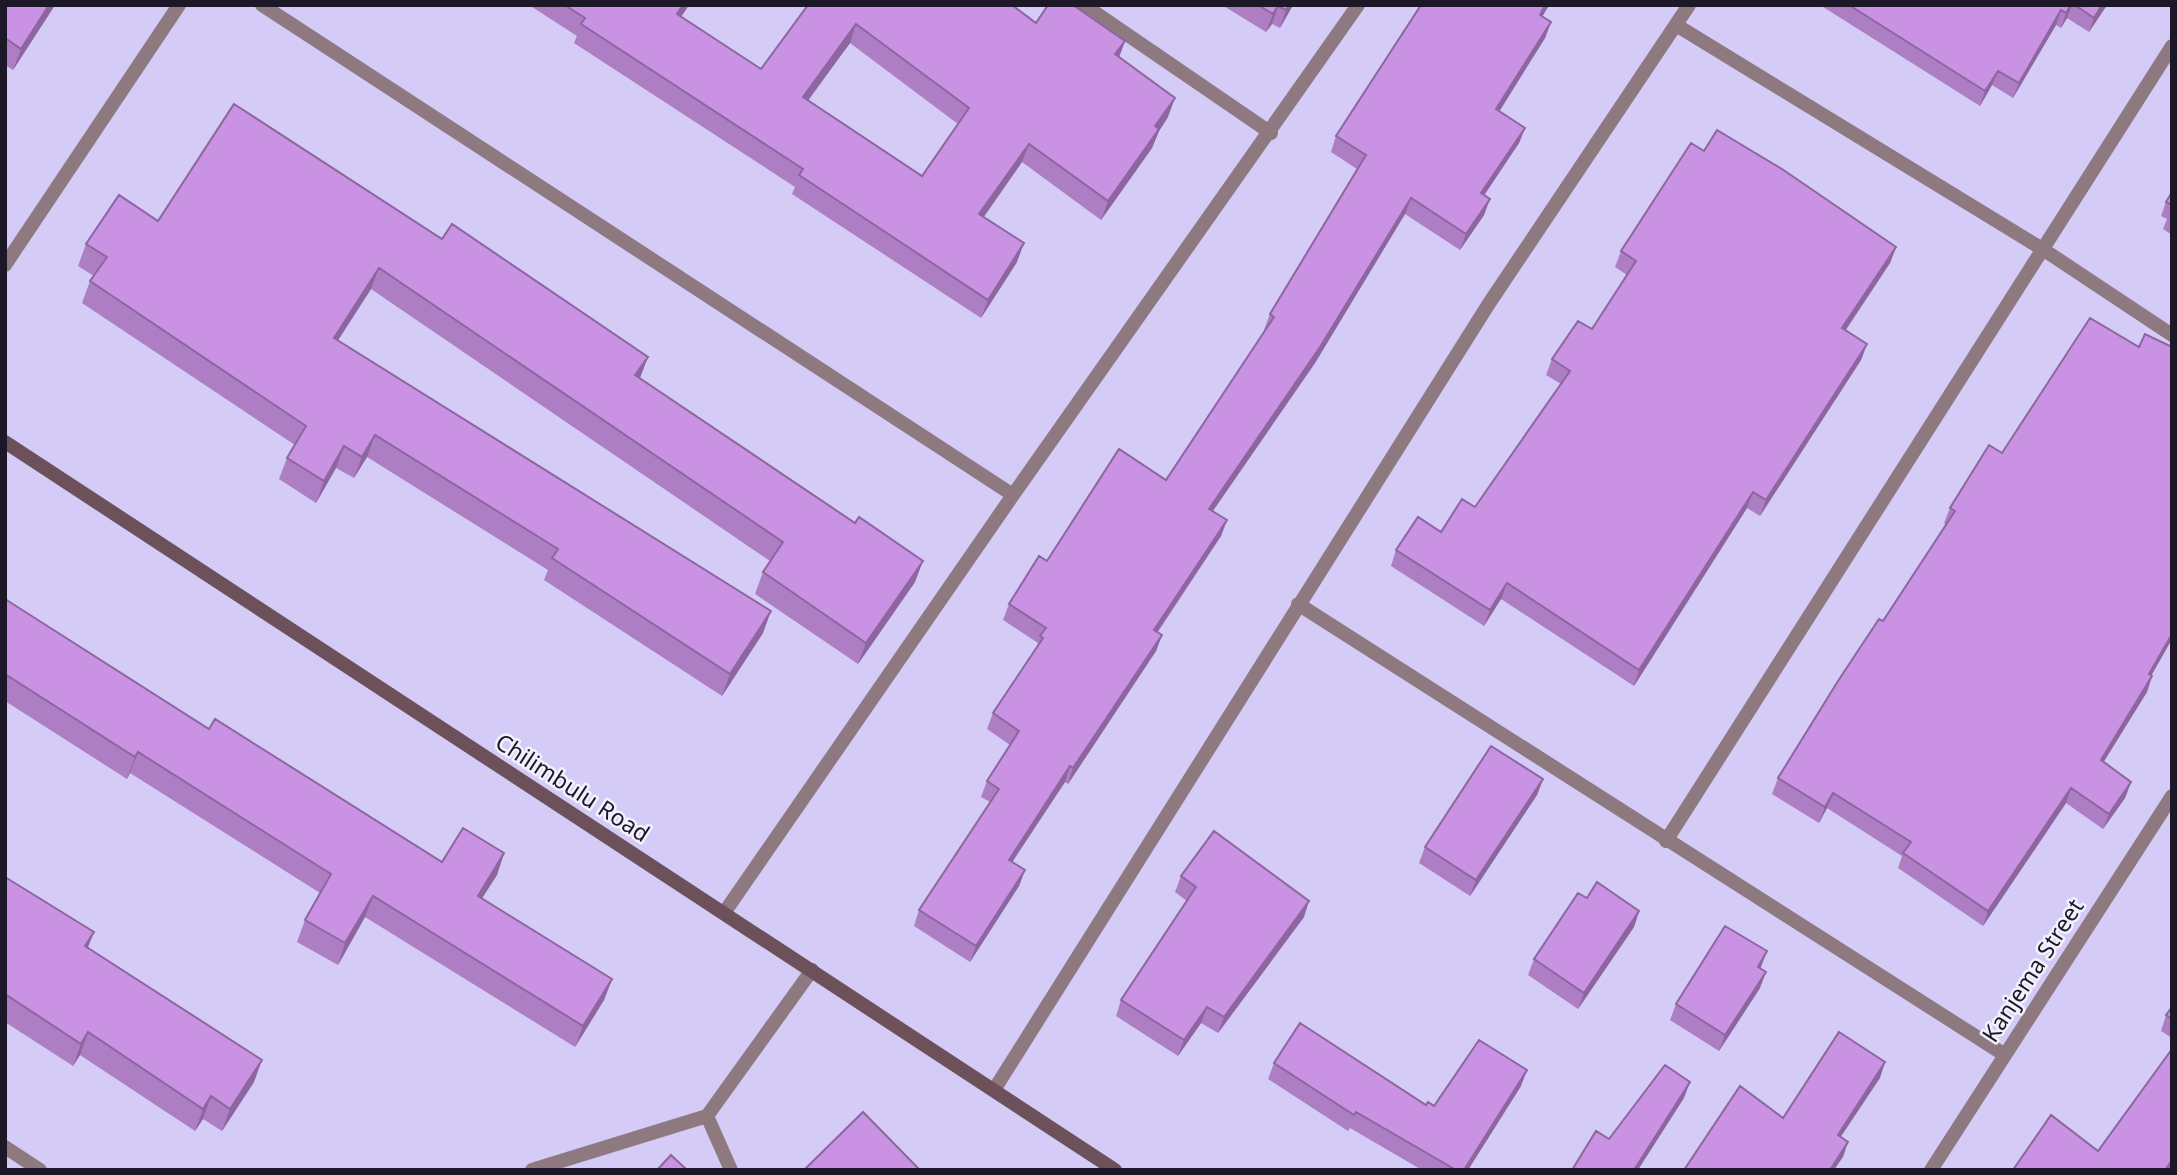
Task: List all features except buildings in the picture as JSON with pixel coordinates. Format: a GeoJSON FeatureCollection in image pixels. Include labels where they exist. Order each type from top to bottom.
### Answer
{"type":"FeatureCollection","features":[{"type":"Feature","properties":{"kind":"main road","name":"Chilimbulu Road"},"geometry":{"type":"LineString","coordinates":[[5,442],[1115,1170]]}},
{"type":"Feature","properties":{"kind":"street"},"geometry":{"type":"LineString","coordinates":[[5,265],[179,5]]}},
{"type":"Feature","properties":{"kind":"street"},"geometry":{"type":"LineString","coordinates":[[262,5],[1013,495]]}},
{"type":"Feature","properties":{"kind":"street"},"geometry":{"type":"LineString","coordinates":[[1084,5],[1271,133]]}},
{"type":"Feature","properties":{"kind":"street"},"geometry":{"type":"LineString","coordinates":[[724,913],[1013,495],[1359,5]]}},
{"type":"Feature","properties":{"kind":"street"},"geometry":{"type":"LineString","coordinates":[[994,1090],[1488,305],[1689,5]]}},
{"type":"Feature","properties":{"kind":"street"},"geometry":{"type":"LineString","coordinates":[[1676,24],[2044,250],[2172,334]]}},
{"type":"Feature","properties":{"kind":"street"},"geometry":{"type":"LineString","coordinates":[[1666,841],[2172,46]]}},
{"type":"Feature","properties":{"kind":"street"},"geometry":{"type":"LineString","coordinates":[[1298,604],[2005,1055]]}},
{"type":"Feature","properties":{"kind":"street","name":"Kanjema Street"},"geometry":{"type":"LineString","coordinates":[[1931,1170],[2172,796]]}},
{"type":"Feature","properties":{"kind":"street"},"geometry":{"type":"LineString","coordinates":[[532,1170],[707,1116],[812,970]]}},
{"type":"Feature","properties":{"kind":"street"},"geometry":{"type":"LineString","coordinates":[[707,1116],[731,1170]]}},
{"type":"Feature","properties":{"kind":"street"},"geometry":{"type":"LineString","coordinates":[[5,1147],[40,1170]]}}]}
